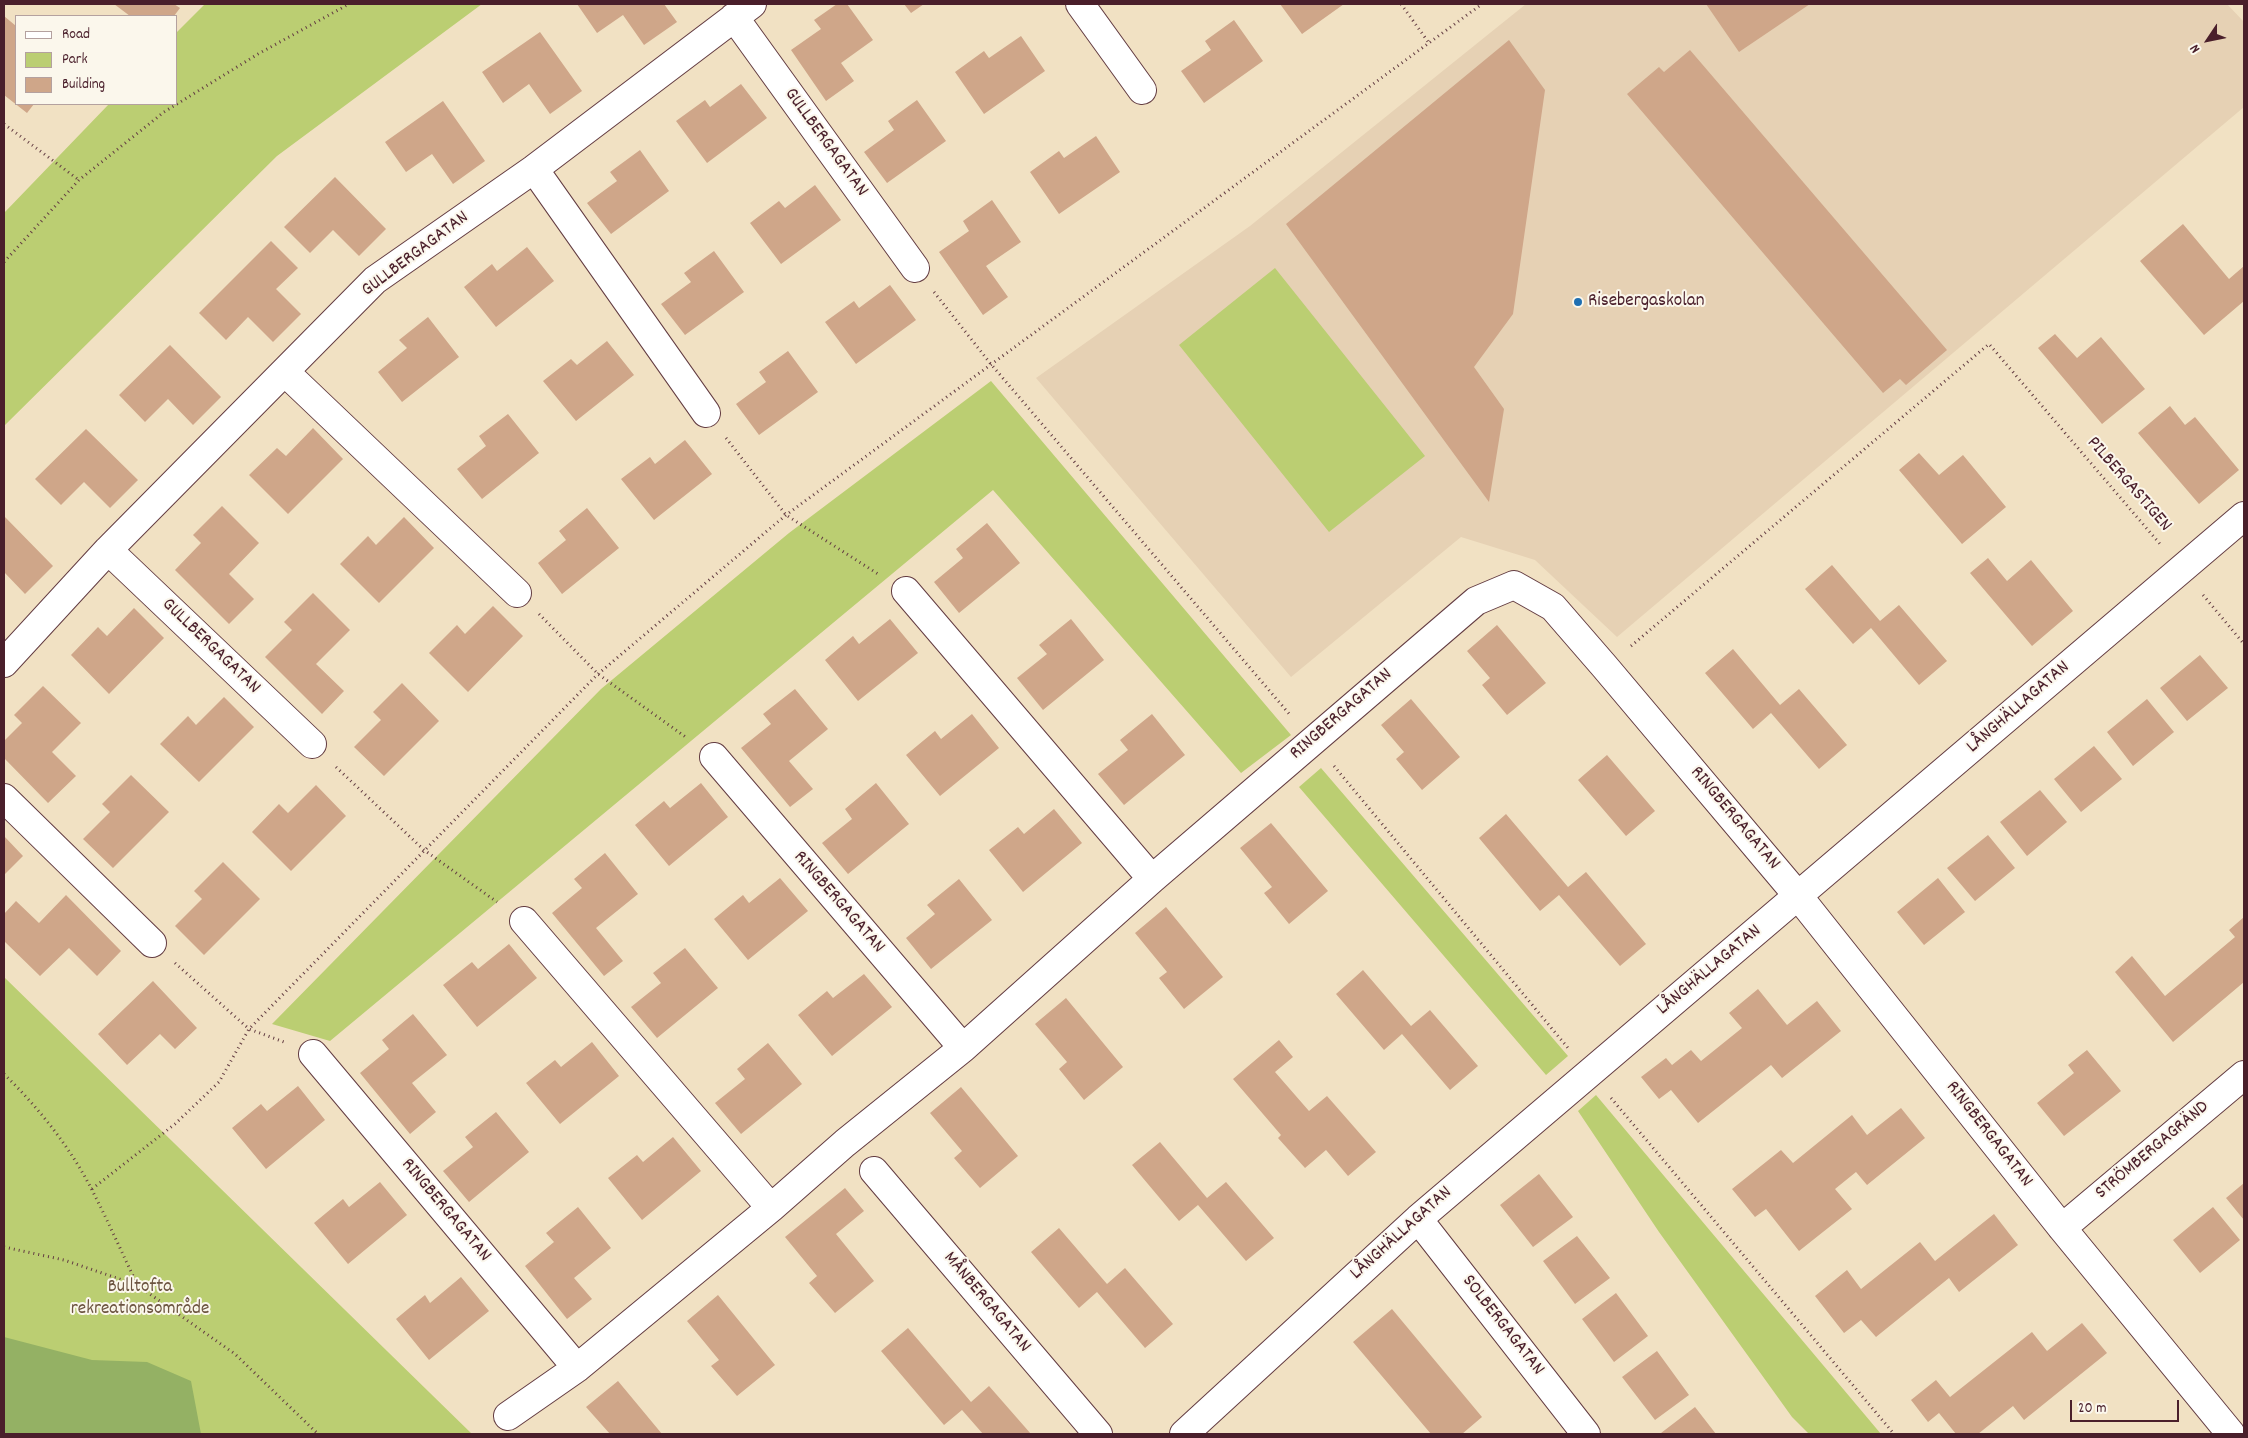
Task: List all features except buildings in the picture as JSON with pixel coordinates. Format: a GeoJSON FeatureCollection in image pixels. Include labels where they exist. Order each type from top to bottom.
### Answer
{"type":"FeatureCollection","features":[{"type":"Feature","properties":{"kind":"street"},"geometry":{"type":"LineString","coordinates":[[1080,4],[1142,90]]}},
{"type":"Feature","properties":{"kind":"street","name":"GULLBERGAGATAN"},"geometry":{"type":"LineString","coordinates":[[4,663],[108,550],[375,280],[534,169],[743,11],[915,268]]}},
{"type":"Feature","properties":{"kind":"street"},"geometry":{"type":"LineString","coordinates":[[534,169],[706,413]]}},
{"type":"Feature","properties":{"kind":"street"},"geometry":{"type":"LineString","coordinates":[[285,372],[517,592]]}},
{"type":"Feature","properties":{"kind":"street","name":"LÅNGHÄLLAGATAN"},"geometry":{"type":"LineString","coordinates":[[1184,1434],[1418,1219],[2244,516]]}},
{"type":"Feature","properties":{"kind":"street","name":"GULLBERGAGATAN"},"geometry":{"type":"LineString","coordinates":[[108,550],[312,744]]}},
{"type":"Feature","properties":{"kind":"street","name":"RINGBERGAGATAN"},"geometry":{"type":"LineString","coordinates":[[508,1416],[577,1368],[771,1208],[845,1143],[963,1048],[1152,879],[1476,600],[1514,585],[1554,607],[1606,667],[1799,896],[2062,1228],[2231,1434]]}},
{"type":"Feature","properties":{"kind":"street"},"geometry":{"type":"LineString","coordinates":[[906,592],[1152,879]]}},
{"type":"Feature","properties":{"kind":"street","name":"RINGBERGAGATAN"},"geometry":{"type":"LineString","coordinates":[[714,757],[963,1048]]}},
{"type":"Feature","properties":{"kind":"street"},"geometry":{"type":"LineString","coordinates":[[4,798],[152,943]]}},
{"type":"Feature","properties":{"kind":"street"},"geometry":{"type":"LineString","coordinates":[[524,921],[771,1208]]}},
{"type":"Feature","properties":{"kind":"street","name":"RINGBERGAGATAN"},"geometry":{"type":"LineString","coordinates":[[313,1054],[577,1368]]}},
{"type":"Feature","properties":{"kind":"street","name":"STRÖMBERGAGRÄND"},"geometry":{"type":"LineString","coordinates":[[2062,1228],[2244,1075]]}},
{"type":"Feature","properties":{"kind":"street","name":"MÅNBERGAGATAN"},"geometry":{"type":"LineString","coordinates":[[874,1171],[1098,1434]]}},
{"type":"Feature","properties":{"kind":"street","name":"SOLBERGAGATAN"},"geometry":{"type":"LineString","coordinates":[[1418,1219],[1586,1434]]}},
{"type":"Feature","properties":{"kind":"path"},"geometry":{"type":"LineString","coordinates":[[178,103],[258,54],[349,4]]}},
{"type":"Feature","properties":{"kind":"path"},"geometry":{"type":"LineString","coordinates":[[1401,4],[1429,43]]}},
{"type":"Feature","properties":{"kind":"path"},"geometry":{"type":"LineString","coordinates":[[92,1189],[175,1124],[219,1082],[249,1029],[598,674],[786,515],[990,363],[1482,4]]}},
{"type":"Feature","properties":{"kind":"path"},"geometry":{"type":"LineString","coordinates":[[4,262],[79,180],[175,105]]}},
{"type":"Feature","properties":{"kind":"path"},"geometry":{"type":"LineString","coordinates":[[4,124],[79,180]]}},
{"type":"Feature","properties":{"kind":"path"},"geometry":{"type":"LineString","coordinates":[[915,268],[990,363],[1312,740],[1894,1434]]}},
{"type":"Feature","properties":{"kind":"path","name":"PILBERGASTIGEN"},"geometry":{"type":"LineString","coordinates":[[1606,667],[1990,344],[2244,644]]}},
{"type":"Feature","properties":{"kind":"path"},"geometry":{"type":"LineString","coordinates":[[706,413],[786,515],[906,592]]}},
{"type":"Feature","properties":{"kind":"path"},"geometry":{"type":"LineString","coordinates":[[517,592],[598,674],[714,757]]}},
{"type":"Feature","properties":{"kind":"path"},"geometry":{"type":"LineString","coordinates":[[312,744],[424,850],[524,921]]}},
{"type":"Feature","properties":{"kind":"path"},"geometry":{"type":"LineString","coordinates":[[152,943],[249,1029],[313,1054]]}},
{"type":"Feature","properties":{"kind":"path"},"geometry":{"type":"LineString","coordinates":[[4,1074],[38,1111],[66,1147],[92,1189],[137,1285]]}},
{"type":"Feature","properties":{"kind":"path"},"geometry":{"type":"LineString","coordinates":[[4,1247],[64,1260],[137,1285],[235,1354],[318,1434]]}},
{"type":"Feature","properties":{"kind":"shaded area","name":"Risebergaskolan"},"geometry":{"type":"Polygon","coordinates":[[[1526,4],[2227,4],[2244,22],[2244,107],[1617,637],[1535,560],[1461,537],[1291,677],[1036,378],[1250,226],[1526,4]]]}},
{"type":"Feature","properties":{"kind":"green space"},"geometry":{"type":"Polygon","coordinates":[[[205,4],[482,4],[277,156],[4,426],[4,213],[108,105],[178,105],[178,31],[205,4]]]}},
{"type":"Feature","properties":{"kind":"green space"},"geometry":{"type":"Polygon","coordinates":[[[1275,268],[1425,456],[1329,532],[1179,345],[1275,268]]]}},
{"type":"Feature","properties":{"kind":"green space"},"geometry":{"type":"Polygon","coordinates":[[[991,381],[1291,735],[1241,773],[993,490],[330,1041],[272,1024],[601,689],[789,533],[991,381]]]}},
{"type":"Feature","properties":{"kind":"green space"},"geometry":{"type":"Polygon","coordinates":[[[1321,768],[1568,1056],[1546,1075],[1299,787],[1321,768]]]}},
{"type":"Feature","properties":{"kind":"green space","name":"Bulltofta rekreationsområde"},"geometry":{"type":"Polygon","coordinates":[[[4,977],[472,1434],[4,1434],[4,977]]]}},
{"type":"Feature","properties":{"kind":"green space"},"geometry":{"type":"Polygon","coordinates":[[[1596,1095],[1881,1434],[1809,1434],[1792,1417],[1659,1232],[1578,1111],[1596,1095]]]}},
{"type":"Feature","properties":{"kind":"green space"},"geometry":{"type":"Polygon","coordinates":[[[4,1337],[92,1360],[147,1362],[191,1381],[201,1434],[4,1434],[4,1337]]]}},
{"type":"Feature","properties":{"kind":"place","name":"Risebergaskolan"},"geometry":{"type":"Point","coordinates":[1578,302]}}]}
